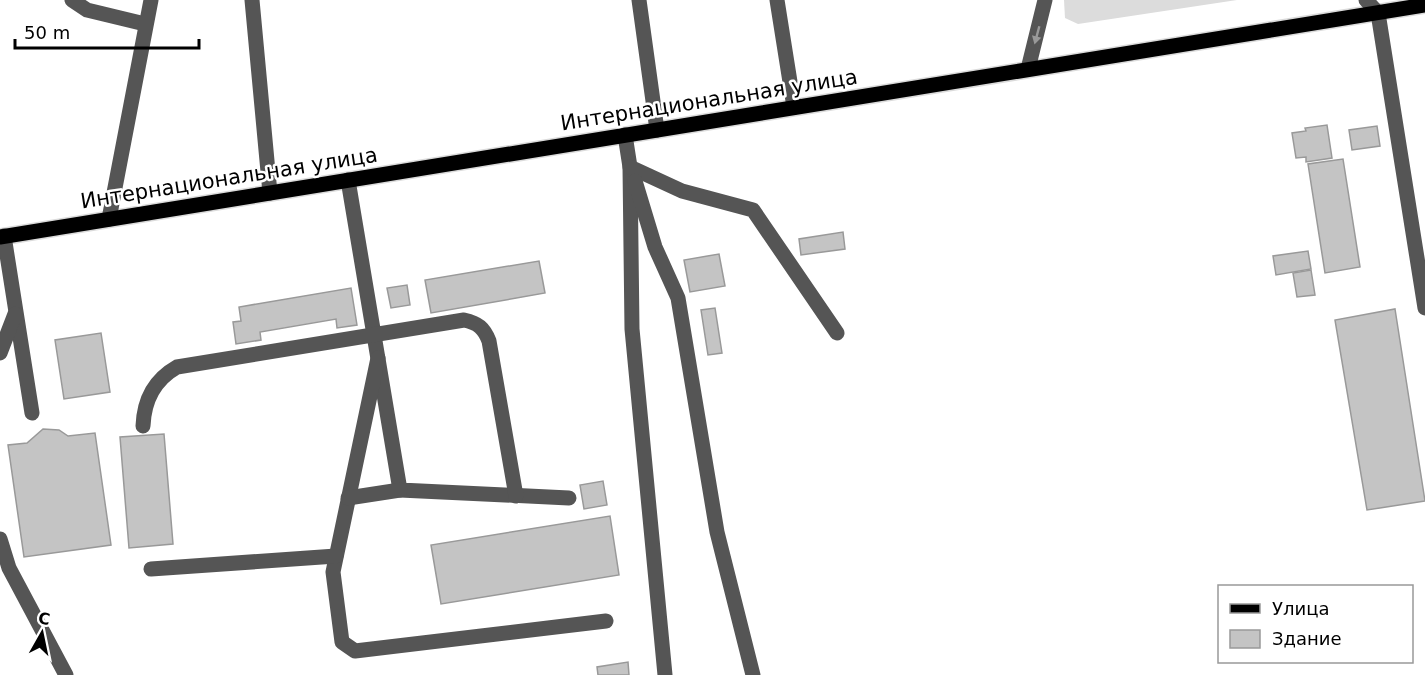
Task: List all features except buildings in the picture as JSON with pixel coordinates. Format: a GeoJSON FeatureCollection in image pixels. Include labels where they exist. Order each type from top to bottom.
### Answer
{"type":"FeatureCollection","features":[{"type":"Feature","properties":{"kind":"main road","name":"Интернациональная улица"},"geometry":{"type":"LineString","coordinates":[[2,236],[1028,69],[1387,8],[1425,5]]}},
{"type":"Feature","properties":{"kind":"lane"},"geometry":{"type":"LineString","coordinates":[[72,0],[87,10],[145,24]]}},
{"type":"Feature","properties":{"kind":"lane"},"geometry":{"type":"LineString","coordinates":[[109,219],[151,0]]}},
{"type":"Feature","properties":{"kind":"lane"},"geometry":{"type":"LineString","coordinates":[[252,0],[270,193]]}},
{"type":"Feature","properties":{"kind":"lane"},"geometry":{"type":"LineString","coordinates":[[639,0],[657,130]]}},
{"type":"Feature","properties":{"kind":"lane"},"geometry":{"type":"LineString","coordinates":[[777,0],[794,107]]}},
{"type":"Feature","properties":{"kind":"lane"},"geometry":{"type":"LineString","coordinates":[[1028,69],[1045,0]]}},
{"type":"Feature","properties":{"kind":"lane"},"geometry":{"type":"LineString","coordinates":[[1366,0],[1387,8],[1425,308]]}},
{"type":"Feature","properties":{"kind":"lane"},"geometry":{"type":"LineString","coordinates":[[625,135],[630,167],[632,329],[665,675]]}},
{"type":"Feature","properties":{"kind":"lane"},"geometry":{"type":"LineString","coordinates":[[630,167],[682,191],[753,210],[837,333]]}},
{"type":"Feature","properties":{"kind":"lane"},"geometry":{"type":"LineString","coordinates":[[630,167],[655,247],[678,298],[717,532],[753,675]]}},
{"type":"Feature","properties":{"kind":"lane"},"geometry":{"type":"LineString","coordinates":[[348,180],[400,490]]}},
{"type":"Feature","properties":{"kind":"lane"},"geometry":{"type":"LineString","coordinates":[[2,236],[32,412]]}},
{"type":"Feature","properties":{"kind":"lane"},"geometry":{"type":"LineString","coordinates":[[0,353],[16,312]]}},
{"type":"Feature","properties":{"kind":"lane"},"geometry":{"type":"LineString","coordinates":[[143,426],[144,407],[150,393],[165,374],[177,367],[464,320],[476,323],[485,331],[489,341],[516,496]]}},
{"type":"Feature","properties":{"kind":"lane"},"geometry":{"type":"LineString","coordinates":[[378,358],[336,556],[333,582],[342,642],[355,651],[606,621]]}},
{"type":"Feature","properties":{"kind":"lane"},"geometry":{"type":"LineString","coordinates":[[348,498],[400,490],[569,498]]}},
{"type":"Feature","properties":{"kind":"lane"},"geometry":{"type":"LineString","coordinates":[[0,539],[9,568],[66,675]]}},
{"type":"Feature","properties":{"kind":"lane"},"geometry":{"type":"LineString","coordinates":[[151,568],[336,556]]}},
{"type":"Feature","properties":{"kind":"shaded area"},"geometry":{"type":"Polygon","coordinates":[[[1064,0],[1237,0],[1078,24],[1065,18],[1064,0]]]}}]}
